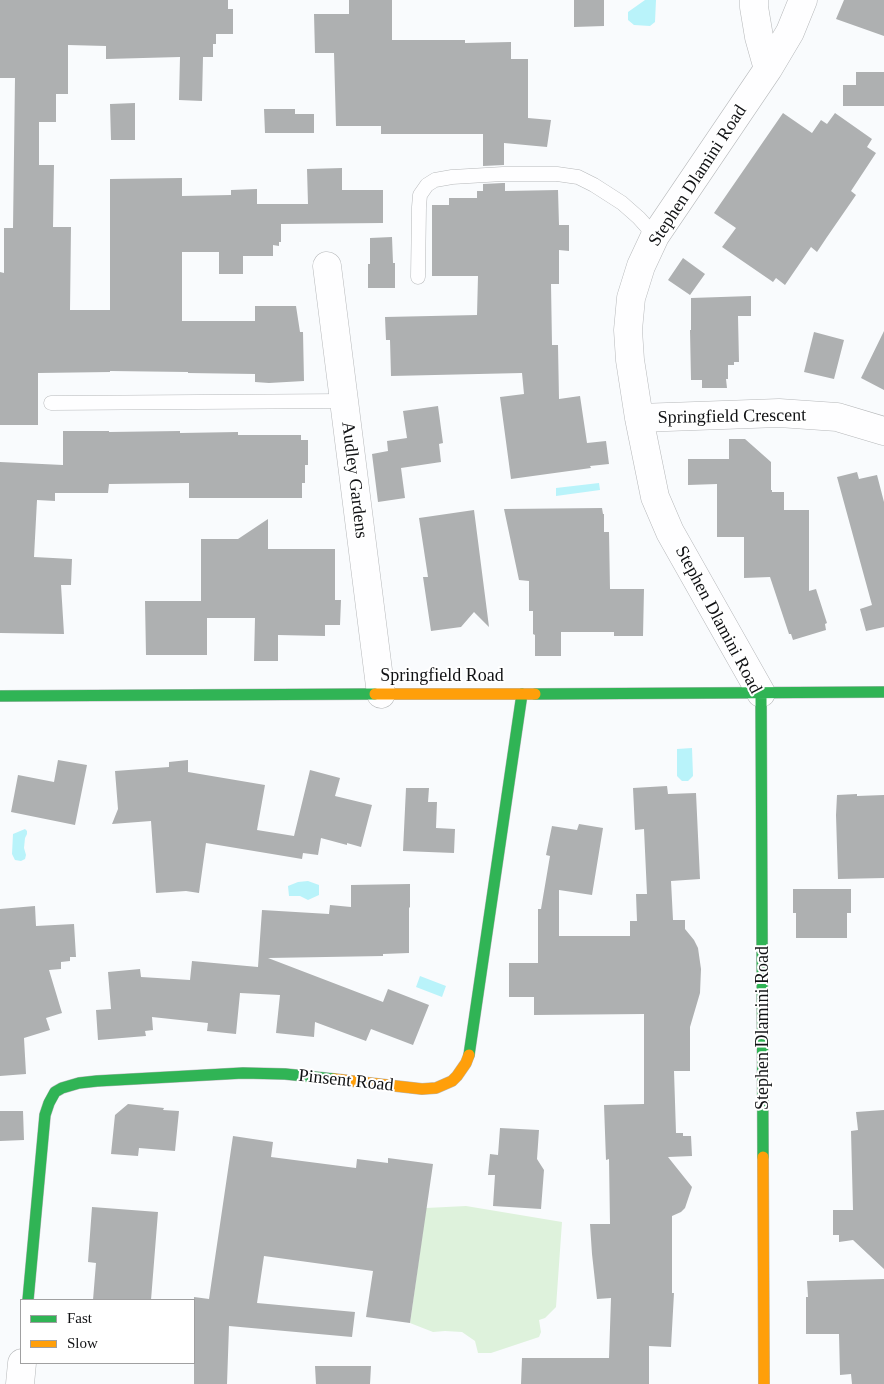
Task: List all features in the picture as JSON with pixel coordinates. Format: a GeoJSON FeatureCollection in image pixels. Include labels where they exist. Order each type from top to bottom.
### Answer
{"type":"FeatureCollection","features":[{"type":"Feature","properties":{"kind":"street"},"geometry":{"type":"LineString","coordinates":[[754,0],[768,69]]}},
{"type":"Feature","properties":{"kind":"street","name":"Stephen Dlamini Road"},"geometry":{"type":"LineString","coordinates":[[764,1384],[761,693],[670,532],[655,496],[639,418],[630,360],[628,330],[631,298],[641,266],[655,236],[768,69],[790,32],[802,0]]}},
{"type":"Feature","properties":{"kind":"street","name":"Audley Gardens"},"geometry":{"type":"LineString","coordinates":[[327,266],[381,694]]}},
{"type":"Feature","properties":{"kind":"street","name":"Springfield Crescent"},"geometry":{"type":"LineString","coordinates":[[639,418],[779,413],[837,417],[884,431]]}},
{"type":"Feature","properties":{"kind":"street","name":"Springfield Road"},"geometry":{"type":"LineString","coordinates":[[0,696],[884,692]]}},
{"type":"Feature","properties":{"kind":"street","name":"Pinsent Road"},"geometry":{"type":"LineString","coordinates":[[28,1299],[45,1115],[55,1092],[62,1088],[79,1082],[243,1073],[284,1074],[422,1089],[436,1088],[452,1082],[457,1076],[469,1055],[522,694]]}},
{"type":"Feature","properties":{"kind":"street"},"geometry":{"type":"LineString","coordinates":[[20,1384],[22,1364]]}},
{"type":"Feature","properties":{"kind":"lane"},"geometry":{"type":"LineString","coordinates":[[418,277],[420,195],[435,180],[452,177],[503,174],[557,174],[578,177],[622,203],[655,236]]}},
{"type":"Feature","properties":{"kind":"lane"},"geometry":{"type":"LineString","coordinates":[[51,403],[344,401]]}},
{"type":"Feature","properties":{"kind":"green space"},"geometry":{"type":"Polygon","coordinates":[[[466,1206],[562,1222],[556,1307],[545,1318],[539,1320],[541,1332],[539,1337],[491,1353],[478,1353],[475,1341],[462,1332],[433,1332],[410,1323],[426,1208],[466,1206]]]}},
{"type":"Feature","properties":{"kind":"water"},"geometry":{"type":"Polygon","coordinates":[[[645,0],[656,0],[655,22],[650,26],[634,25],[628,20],[628,12],[645,0]]]}},
{"type":"Feature","properties":{"kind":"water"},"geometry":{"type":"Polygon","coordinates":[[[599,483],[600,490],[556,496],[556,488],[599,483]]]}},
{"type":"Feature","properties":{"kind":"water"},"geometry":{"type":"Polygon","coordinates":[[[692,748],[693,776],[688,781],[682,781],[677,776],[677,749],[692,748]]]}},
{"type":"Feature","properties":{"kind":"water"},"geometry":{"type":"Polygon","coordinates":[[[25,829],[27,834],[24,848],[25,859],[21,861],[15,860],[12,854],[13,834],[25,829]]]}},
{"type":"Feature","properties":{"kind":"water"},"geometry":{"type":"Polygon","coordinates":[[[308,881],[319,885],[319,895],[308,900],[300,896],[289,896],[288,886],[308,881]]]}},
{"type":"Feature","properties":{"kind":"water"},"geometry":{"type":"Polygon","coordinates":[[[420,976],[446,986],[442,997],[416,987],[420,976]]]}},
{"type":"Feature","properties":{"kind":"building"},"geometry":{"type":"Polygon","coordinates":[[[0,0],[228,0],[228,9],[233,9],[233,34],[216,34],[216,44],[213,44],[213,57],[203,57],[202,101],[179,100],[180,57],[106,59],[106,46],[68,45],[68,94],[56,94],[56,122],[39,122],[39,165],[54,165],[53,227],[71,227],[70,310],[110,310],[110,179],[182,178],[182,196],[231,195],[231,190],[257,189],[257,204],[308,204],[307,169],[342,168],[342,190],[383,190],[383,223],[281,224],[281,242],[279,242],[279,246],[273,245],[273,256],[243,256],[243,274],[219,274],[219,252],[182,252],[182,321],[255,321],[255,306],[296,306],[300,332],[303,332],[304,381],[255,382],[255,374],[110,371],[38,373],[38,425],[0,425],[0,272],[4,273],[4,228],[13,228],[15,78],[0,78],[0,0]]]}},
{"type":"Feature","properties":{"kind":"building"},"geometry":{"type":"Polygon","coordinates":[[[349,0],[392,0],[392,40],[465,40],[465,43],[511,42],[511,59],[528,59],[528,118],[551,120],[547,147],[504,143],[504,165],[483,166],[483,134],[381,134],[381,126],[336,126],[334,53],[315,53],[314,14],[349,14],[349,0]]]}},
{"type":"Feature","properties":{"kind":"building"},"geometry":{"type":"Polygon","coordinates":[[[574,0],[604,0],[604,26],[574,27],[574,0]]]}},
{"type":"Feature","properties":{"kind":"building"},"geometry":{"type":"Polygon","coordinates":[[[844,0],[884,0],[884,36],[836,19],[844,0]]]}},
{"type":"Feature","properties":{"kind":"building"},"geometry":{"type":"Polygon","coordinates":[[[856,72],[884,72],[884,106],[843,106],[843,85],[856,85],[856,72]]]}},
{"type":"Feature","properties":{"kind":"building"},"geometry":{"type":"Polygon","coordinates":[[[135,103],[135,140],[111,140],[110,104],[135,103]]]}},
{"type":"Feature","properties":{"kind":"building"},"geometry":{"type":"Polygon","coordinates":[[[264,109],[295,109],[295,114],[314,114],[314,133],[265,133],[264,109]]]}},
{"type":"Feature","properties":{"kind":"building"},"geometry":{"type":"Polygon","coordinates":[[[783,113],[812,133],[821,120],[827,124],[835,113],[872,139],[867,147],[876,153],[851,191],[856,195],[817,252],[811,247],[785,285],[776,278],[773,282],[722,247],[736,228],[714,213],[783,113]]]}},
{"type":"Feature","properties":{"kind":"building"},"geometry":{"type":"Polygon","coordinates":[[[505,183],[505,191],[558,190],[559,225],[569,225],[569,251],[559,250],[559,284],[551,284],[552,345],[558,345],[559,399],[580,396],[587,443],[606,441],[609,464],[511,479],[500,397],[524,394],[522,373],[391,376],[390,340],[386,340],[385,317],[477,315],[478,276],[432,276],[432,205],[449,205],[449,198],[477,198],[477,191],[483,191],[483,184],[505,183]]]}},
{"type":"Feature","properties":{"kind":"building"},"geometry":{"type":"Polygon","coordinates":[[[392,237],[395,288],[368,288],[370,238],[392,237]]]}},
{"type":"Feature","properties":{"kind":"building"},"geometry":{"type":"Polygon","coordinates":[[[683,258],[705,274],[690,295],[668,280],[683,258]]]}},
{"type":"Feature","properties":{"kind":"building"},"geometry":{"type":"Polygon","coordinates":[[[751,296],[751,316],[738,316],[739,362],[734,362],[734,365],[728,365],[727,388],[702,388],[702,380],[691,380],[691,298],[751,296]]]}},
{"type":"Feature","properties":{"kind":"building"},"geometry":{"type":"Polygon","coordinates":[[[884,331],[884,390],[861,378],[884,331]]]}},
{"type":"Feature","properties":{"kind":"building"},"geometry":{"type":"Polygon","coordinates":[[[814,332],[844,340],[834,379],[804,372],[814,332]]]}},
{"type":"Feature","properties":{"kind":"building"},"geometry":{"type":"Polygon","coordinates":[[[438,406],[443,443],[439,444],[441,462],[401,468],[405,498],[378,502],[372,454],[388,451],[387,441],[407,438],[403,411],[438,406]]]}},
{"type":"Feature","properties":{"kind":"building"},"geometry":{"type":"Polygon","coordinates":[[[63,431],[180,431],[180,433],[238,432],[238,435],[301,435],[301,440],[308,440],[308,465],[305,465],[305,483],[302,483],[302,498],[189,498],[189,483],[109,484],[108,493],[55,493],[55,501],[37,500],[34,557],[72,559],[71,585],[61,585],[64,634],[0,633],[0,462],[63,465],[63,431]]]}},
{"type":"Feature","properties":{"kind":"building"},"geometry":{"type":"Polygon","coordinates":[[[729,439],[745,439],[771,462],[771,490],[772,492],[784,492],[784,510],[809,510],[809,591],[816,589],[827,623],[825,624],[826,630],[793,640],[791,634],[789,634],[770,577],[744,578],[744,537],[717,537],[717,484],[688,485],[688,459],[729,459],[729,439]]]}},
{"type":"Feature","properties":{"kind":"building"},"geometry":{"type":"Polygon","coordinates":[[[857,472],[859,479],[877,475],[884,502],[884,627],[866,631],[860,609],[872,605],[837,477],[857,472]]]}},
{"type":"Feature","properties":{"kind":"building"},"geometry":{"type":"Polygon","coordinates":[[[602,508],[604,532],[609,532],[610,589],[644,589],[643,636],[614,636],[614,632],[561,632],[561,656],[535,656],[533,611],[529,611],[529,581],[519,580],[504,509],[602,508]]]}},
{"type":"Feature","properties":{"kind":"building"},"geometry":{"type":"Polygon","coordinates":[[[474,510],[489,627],[474,612],[461,627],[431,631],[423,577],[428,577],[419,518],[474,510]]]}},
{"type":"Feature","properties":{"kind":"building"},"geometry":{"type":"Polygon","coordinates":[[[268,519],[268,549],[335,549],[335,600],[341,600],[340,625],[325,625],[325,636],[278,635],[278,661],[254,661],[255,618],[207,618],[207,655],[146,655],[145,601],[201,601],[201,539],[238,539],[268,519]]]}},
{"type":"Feature","properties":{"kind":"building"},"geometry":{"type":"Polygon","coordinates":[[[58,760],[87,765],[75,825],[11,812],[18,775],[54,782],[58,760]]]}},
{"type":"Feature","properties":{"kind":"building"},"geometry":{"type":"Polygon","coordinates":[[[188,760],[188,772],[265,785],[257,830],[294,836],[310,770],[340,778],[335,796],[372,805],[361,847],[321,838],[318,855],[303,853],[302,859],[206,843],[199,893],[186,891],[156,893],[151,821],[112,824],[118,809],[115,771],[169,767],[169,762],[188,760]]]}},
{"type":"Feature","properties":{"kind":"building"},"geometry":{"type":"Polygon","coordinates":[[[667,786],[668,794],[696,793],[700,879],[671,881],[673,920],[685,920],[685,929],[698,948],[701,969],[700,993],[690,1027],[690,1071],[674,1071],[676,1133],[683,1133],[683,1136],[691,1136],[692,1156],[668,1157],[692,1187],[685,1208],[672,1216],[672,1293],[674,1293],[671,1347],[649,1346],[649,1384],[521,1384],[522,1358],[609,1358],[611,1298],[597,1299],[590,1224],[610,1224],[609,1159],[606,1160],[604,1105],[644,1104],[644,1014],[534,1015],[534,997],[509,997],[509,963],[538,963],[538,909],[541,909],[550,856],[546,855],[552,826],[577,830],[579,824],[603,828],[592,895],[559,890],[559,936],[630,936],[630,921],[637,921],[636,894],[647,894],[644,829],[635,830],[633,788],[667,786]]]}},
{"type":"Feature","properties":{"kind":"building"},"geometry":{"type":"Polygon","coordinates":[[[406,788],[429,788],[428,802],[437,802],[436,828],[455,829],[454,853],[403,851],[406,788]]]}},
{"type":"Feature","properties":{"kind":"building"},"geometry":{"type":"Polygon","coordinates":[[[857,794],[857,796],[884,795],[884,878],[838,879],[837,795],[857,794]]]}},
{"type":"Feature","properties":{"kind":"building"},"geometry":{"type":"Polygon","coordinates":[[[410,884],[409,953],[383,954],[383,956],[268,958],[383,1002],[388,989],[429,1005],[413,1045],[371,1029],[366,1041],[315,1022],[314,1037],[276,1033],[280,995],[240,993],[236,1034],[207,1031],[208,1023],[152,1017],[153,1030],[145,1031],[146,1036],[98,1040],[96,1010],[111,1009],[108,972],[140,969],[141,977],[190,980],[192,961],[258,967],[262,910],[329,914],[330,905],[351,907],[351,885],[410,884]]]}},
{"type":"Feature","properties":{"kind":"building"},"geometry":{"type":"Polygon","coordinates":[[[793,889],[851,889],[851,913],[847,913],[847,938],[796,938],[796,913],[793,913],[793,889]]]}},
{"type":"Feature","properties":{"kind":"building"},"geometry":{"type":"Polygon","coordinates":[[[35,906],[36,926],[74,924],[76,957],[70,957],[70,961],[61,962],[61,969],[49,970],[62,1013],[46,1018],[50,1030],[24,1038],[26,1074],[0,1076],[0,909],[35,906]]]}},
{"type":"Feature","properties":{"kind":"building"},"geometry":{"type":"Polygon","coordinates":[[[128,1104],[179,1111],[175,1151],[139,1148],[138,1156],[111,1154],[115,1115],[128,1104]]]}},
{"type":"Feature","properties":{"kind":"building"},"geometry":{"type":"Polygon","coordinates":[[[884,1110],[884,1269],[853,1240],[839,1242],[839,1235],[833,1235],[833,1210],[853,1210],[851,1131],[858,1130],[856,1112],[884,1110]]]}},
{"type":"Feature","properties":{"kind":"building"},"geometry":{"type":"Polygon","coordinates":[[[0,1111],[23,1111],[24,1140],[0,1141],[0,1111]]]}},
{"type":"Feature","properties":{"kind":"building"},"geometry":{"type":"Polygon","coordinates":[[[500,1128],[539,1130],[537,1159],[544,1170],[541,1209],[493,1206],[495,1175],[488,1175],[490,1154],[498,1155],[500,1128]]]}},
{"type":"Feature","properties":{"kind":"building"},"geometry":{"type":"Polygon","coordinates":[[[233,1136],[273,1142],[271,1157],[356,1168],[357,1159],[388,1163],[388,1158],[433,1164],[410,1323],[366,1317],[373,1271],[264,1256],[257,1303],[355,1312],[352,1337],[229,1326],[227,1384],[194,1384],[194,1297],[209,1299],[233,1136]]]}},
{"type":"Feature","properties":{"kind":"building"},"geometry":{"type":"Polygon","coordinates":[[[92,1207],[158,1212],[151,1299],[93,1299],[96,1263],[88,1262],[92,1207]]]}},
{"type":"Feature","properties":{"kind":"building"},"geometry":{"type":"Polygon","coordinates":[[[884,1279],[884,1384],[852,1384],[851,1374],[840,1375],[839,1334],[806,1334],[807,1281],[884,1279]]]}},
{"type":"Feature","properties":{"kind":"building"},"geometry":{"type":"Polygon","coordinates":[[[315,1366],[371,1366],[370,1384],[316,1384],[315,1366]]]}},
{"type":"Feature","properties":{"kind":"traffic: fast"},"geometry":{"type":"LineString","coordinates":[[535,694],[884,692]]}},
{"type":"Feature","properties":{"kind":"traffic: fast"},"geometry":{"type":"LineString","coordinates":[[761,693],[763,1157]]}},
{"type":"Feature","properties":{"kind":"traffic: fast"},"geometry":{"type":"LineString","coordinates":[[0,696],[375,694]]}},
{"type":"Feature","properties":{"kind":"traffic: fast"},"geometry":{"type":"LineString","coordinates":[[469,1055],[522,694]]}},
{"type":"Feature","properties":{"kind":"traffic: fast"},"geometry":{"type":"LineString","coordinates":[[28,1299],[45,1115],[55,1092],[79,1083],[97,1081],[243,1073],[285,1074],[334,1079]]}},
{"type":"Feature","properties":{"kind":"traffic: slow"},"geometry":{"type":"LineString","coordinates":[[375,694],[535,694]]}},
{"type":"Feature","properties":{"kind":"traffic: slow"},"geometry":{"type":"LineString","coordinates":[[334,1079],[422,1089],[436,1088],[452,1081],[466,1063],[469,1055]]}},
{"type":"Feature","properties":{"kind":"traffic: slow"},"geometry":{"type":"LineString","coordinates":[[763,1157],[764,1384]]}}]}
